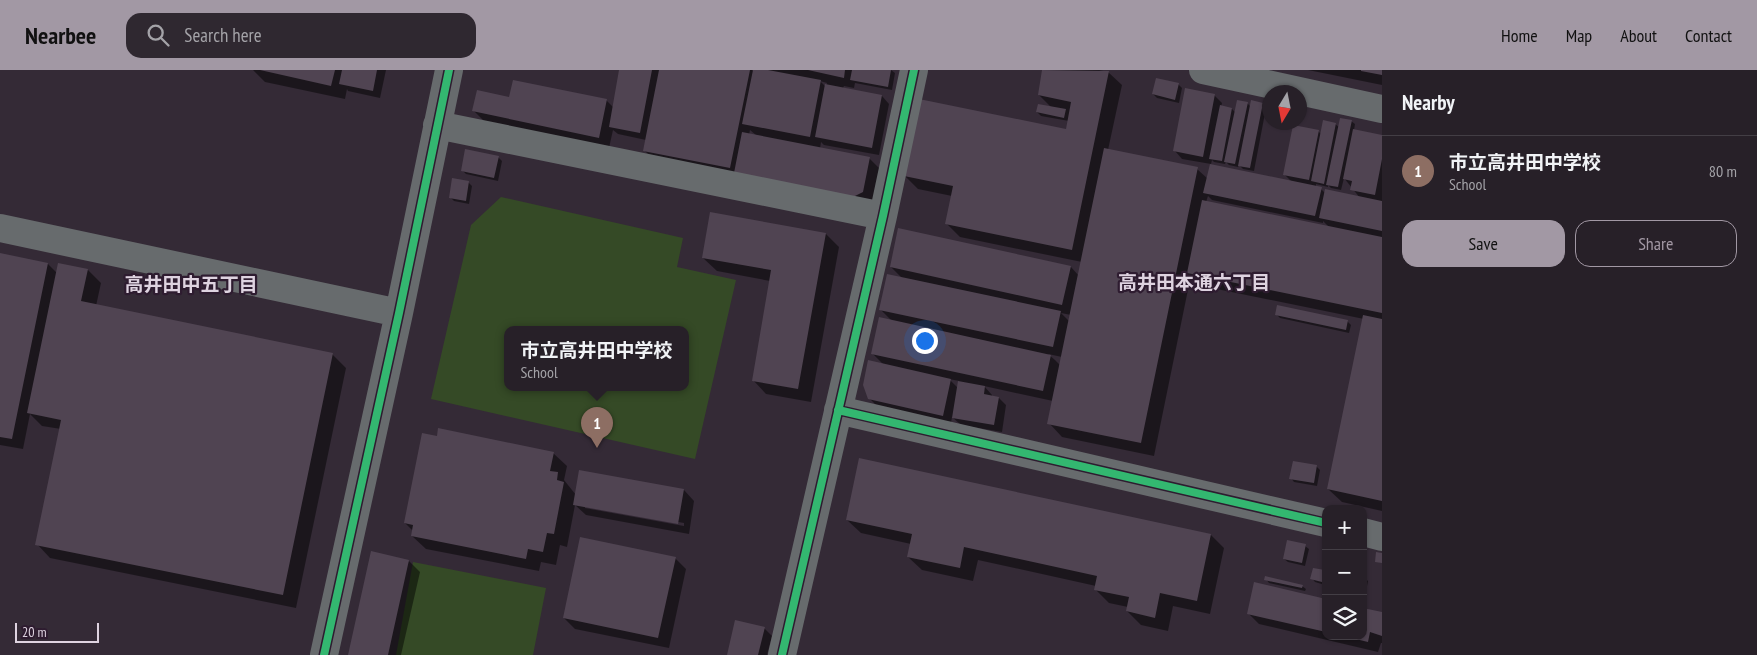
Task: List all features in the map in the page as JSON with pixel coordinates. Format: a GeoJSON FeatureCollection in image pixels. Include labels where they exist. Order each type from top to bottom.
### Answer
{"type":"FeatureCollection","features":[{"type":"Feature","properties":{"kind":"street"},"geometry":{"type":"LineString","coordinates":[[324,655],[399,313],[449,70]]}},
{"type":"Feature","properties":{"kind":"street"},"geometry":{"type":"LineString","coordinates":[[782,655],[883,216],[914,70]]}},
{"type":"Feature","properties":{"kind":"street"},"geometry":{"type":"LineString","coordinates":[[1203,70],[1382,109]]}},
{"type":"Feature","properties":{"kind":"street"},"geometry":{"type":"LineString","coordinates":[[437,125],[883,216]]}},
{"type":"Feature","properties":{"kind":"street"},"geometry":{"type":"LineString","coordinates":[[0,228],[399,313]]}},
{"type":"Feature","properties":{"kind":"street"},"geometry":{"type":"LineString","coordinates":[[838,410],[1322,523]]}},
{"type":"Feature","properties":{"kind":"street"},"geometry":{"type":"LineString","coordinates":[[1367,533],[1382,536]]}},
{"type":"Feature","properties":{"kind":"green space"},"geometry":{"type":"Polygon","coordinates":[[[501,197],[683,238],[677,267],[736,280],[695,459],[431,399],[471,225],[501,197]]]}},
{"type":"Feature","properties":{"kind":"green space"},"geometry":{"type":"Polygon","coordinates":[[[413,562],[546,588],[533,655],[396,655],[413,562]]]}},
{"type":"Feature","properties":{"kind":"building"},"geometry":{"type":"Polygon","coordinates":[[[260,70],[335,70],[331,86],[260,70]]]}},
{"type":"Feature","properties":{"kind":"building"},"geometry":{"type":"Polygon","coordinates":[[[342,70],[377,70],[373,91],[339,84],[342,70]]]}},
{"type":"Feature","properties":{"kind":"building"},"geometry":{"type":"Polygon","coordinates":[[[619,70],[652,70],[640,133],[609,127],[619,70]]]}},
{"type":"Feature","properties":{"kind":"building"},"geometry":{"type":"Polygon","coordinates":[[[659,70],[750,70],[730,168],[643,151],[659,70]]]}},
{"type":"Feature","properties":{"kind":"building"},"geometry":{"type":"Polygon","coordinates":[[[753,70],[768,70],[821,80],[810,137],[742,124],[753,70]]]}},
{"type":"Feature","properties":{"kind":"building"},"geometry":{"type":"Polygon","coordinates":[[[808,70],[845,70],[844,78],[808,70]]]}},
{"type":"Feature","properties":{"kind":"building"},"geometry":{"type":"Polygon","coordinates":[[[852,70],[891,70],[888,87],[850,80],[852,70]]]}},
{"type":"Feature","properties":{"kind":"building"},"geometry":{"type":"Polygon","coordinates":[[[1042,70],[1109,71],[1072,250],[945,224],[953,186],[904,176],[919,99],[1066,129],[1071,102],[1038,95],[1042,70]]]}},
{"type":"Feature","properties":{"kind":"building"},"geometry":{"type":"Polygon","coordinates":[[[1382,70],[1382,75],[1361,71],[1382,70]]]}},
{"type":"Feature","properties":{"kind":"building"},"geometry":{"type":"Polygon","coordinates":[[[1156,78],[1179,83],[1175,100],[1152,94],[1156,78]]]}},
{"type":"Feature","properties":{"kind":"building"},"geometry":{"type":"Polygon","coordinates":[[[513,80],[607,99],[599,138],[472,111],[477,90],[509,97],[513,80]]]}},
{"type":"Feature","properties":{"kind":"building"},"geometry":{"type":"Polygon","coordinates":[[[825,84],[882,95],[872,148],[815,137],[825,84]]]}},
{"type":"Feature","properties":{"kind":"building"},"geometry":{"type":"Polygon","coordinates":[[[1185,88],[1215,94],[1203,157],[1173,151],[1185,88]]]}},
{"type":"Feature","properties":{"kind":"building"},"geometry":{"type":"Polygon","coordinates":[[[1237,100],[1248,102],[1235,164],[1224,162],[1237,100]]]}},
{"type":"Feature","properties":{"kind":"building"},"geometry":{"type":"Polygon","coordinates":[[[1251,100],[1262,103],[1250,168],[1238,166],[1251,100]]]}},
{"type":"Feature","properties":{"kind":"building"},"geometry":{"type":"Polygon","coordinates":[[[1038,104],[1066,109],[1064,118],[1036,112],[1038,104]]]}},
{"type":"Feature","properties":{"kind":"building"},"geometry":{"type":"Polygon","coordinates":[[[1220,105],[1232,108],[1222,161],[1209,159],[1220,105]]]}},
{"type":"Feature","properties":{"kind":"building"},"geometry":{"type":"Polygon","coordinates":[[[1340,118],[1352,120],[1338,187],[1326,185],[1340,118]]]}},
{"type":"Feature","properties":{"kind":"building"},"geometry":{"type":"Polygon","coordinates":[[[1323,120],[1336,123],[1324,184],[1311,181],[1323,120]]]}},
{"type":"Feature","properties":{"kind":"building"},"geometry":{"type":"Polygon","coordinates":[[[1307,128],[1319,130],[1309,180],[1283,175],[1292,130],[1307,130],[1307,128]]]}},
{"type":"Feature","properties":{"kind":"building"},"geometry":{"type":"Polygon","coordinates":[[[1353,129],[1382,135],[1382,159],[1375,195],[1350,190],[1352,181],[1343,179],[1353,129]]]}},
{"type":"Feature","properties":{"kind":"building"},"geometry":{"type":"Polygon","coordinates":[[[742,132],[870,157],[863,192],[853,197],[734,173],[742,132]]]}},
{"type":"Feature","properties":{"kind":"building"},"geometry":{"type":"Polygon","coordinates":[[[1104,148],[1198,167],[1141,443],[1047,424],[1104,148]]]}},
{"type":"Feature","properties":{"kind":"building"},"geometry":{"type":"Polygon","coordinates":[[[465,149],[499,156],[494,178],[461,171],[465,149]]]}},
{"type":"Feature","properties":{"kind":"building"},"geometry":{"type":"Polygon","coordinates":[[[1210,164],[1322,187],[1315,216],[1203,193],[1210,164]]]}},
{"type":"Feature","properties":{"kind":"building"},"geometry":{"type":"Polygon","coordinates":[[[452,178],[469,181],[466,201],[449,198],[452,178]]]}},
{"type":"Feature","properties":{"kind":"building"},"geometry":{"type":"Polygon","coordinates":[[[1325,189],[1382,201],[1382,231],[1319,218],[1325,189]]]}},
{"type":"Feature","properties":{"kind":"building"},"geometry":{"type":"Polygon","coordinates":[[[1202,200],[1382,237],[1382,313],[1187,273],[1202,200]]]}},
{"type":"Feature","properties":{"kind":"building"},"geometry":{"type":"Polygon","coordinates":[[[710,212],[826,233],[798,389],[752,381],[771,270],[702,258],[710,212]]]}},
{"type":"Feature","properties":{"kind":"building"},"geometry":{"type":"Polygon","coordinates":[[[898,228],[1071,266],[1062,305],[890,267],[898,228]]]}},
{"type":"Feature","properties":{"kind":"building"},"geometry":{"type":"Polygon","coordinates":[[[0,253],[48,263],[12,439],[0,437],[0,253]]]}},
{"type":"Feature","properties":{"kind":"building"},"geometry":{"type":"Polygon","coordinates":[[[58,263],[88,269],[81,301],[333,353],[283,595],[35,545],[61,420],[27,413],[58,263]]]}},
{"type":"Feature","properties":{"kind":"building"},"geometry":{"type":"Polygon","coordinates":[[[887,274],[1061,311],[1053,347],[879,310],[887,274]]]}},
{"type":"Feature","properties":{"kind":"building"},"geometry":{"type":"Polygon","coordinates":[[[1277,305],[1348,320],[1346,330],[1275,315],[1277,305]]]}},
{"type":"Feature","properties":{"kind":"building"},"geometry":{"type":"Polygon","coordinates":[[[1363,315],[1382,319],[1382,501],[1327,489],[1363,315]]]}},
{"type":"Feature","properties":{"kind":"building"},"geometry":{"type":"Polygon","coordinates":[[[879,317],[1051,355],[1043,391],[871,354],[879,317]]]}},
{"type":"Feature","properties":{"kind":"building"},"geometry":{"type":"Polygon","coordinates":[[[868,360],[951,379],[943,416],[868,399],[863,385],[868,360]]]}},
{"type":"Feature","properties":{"kind":"building"},"geometry":{"type":"Polygon","coordinates":[[[958,381],[985,386],[984,394],[999,397],[994,425],[952,418],[958,381]]]}},
{"type":"Feature","properties":{"kind":"building"},"geometry":{"type":"Polygon","coordinates":[[[438,428],[554,452],[550,471],[558,472],[557,480],[564,482],[554,534],[547,533],[543,552],[528,549],[526,559],[411,536],[413,525],[404,523],[422,433],[437,436],[438,428]]]}},
{"type":"Feature","properties":{"kind":"building"},"geometry":{"type":"Polygon","coordinates":[[[859,458],[1211,534],[1197,601],[1160,593],[1155,618],[1126,611],[1129,597],[1094,590],[1097,576],[964,547],[960,568],[907,557],[912,534],[846,520],[859,458]]]}},
{"type":"Feature","properties":{"kind":"building"},"geometry":{"type":"Polygon","coordinates":[[[1293,461],[1317,465],[1314,483],[1289,479],[1293,461]]]}},
{"type":"Feature","properties":{"kind":"building"},"geometry":{"type":"Polygon","coordinates":[[[579,470],[684,489],[678,524],[573,505],[579,470]]]}},
{"type":"Feature","properties":{"kind":"building"},"geometry":{"type":"Polygon","coordinates":[[[580,537],[676,557],[658,638],[563,618],[580,537]]]}},
{"type":"Feature","properties":{"kind":"building"},"geometry":{"type":"Polygon","coordinates":[[[1287,540],[1306,544],[1302,563],[1283,559],[1287,540]]]}},
{"type":"Feature","properties":{"kind":"building"},"geometry":{"type":"Polygon","coordinates":[[[371,551],[409,560],[388,655],[348,655],[371,551]]]}},
{"type":"Feature","properties":{"kind":"building"},"geometry":{"type":"Polygon","coordinates":[[[1376,552],[1382,553],[1382,563],[1375,562],[1376,552]]]}},
{"type":"Feature","properties":{"kind":"building"},"geometry":{"type":"Polygon","coordinates":[[[1313,568],[1322,570],[1322,582],[1310,579],[1313,568]]]}},
{"type":"Feature","properties":{"kind":"building"},"geometry":{"type":"Polygon","coordinates":[[[1265,576],[1303,585],[1302,588],[1264,580],[1265,576]]]}},
{"type":"Feature","properties":{"kind":"building"},"geometry":{"type":"Polygon","coordinates":[[[1254,582],[1322,598],[1322,631],[1247,614],[1254,582]]]}},
{"type":"Feature","properties":{"kind":"building"},"geometry":{"type":"Polygon","coordinates":[[[1367,609],[1382,612],[1382,636],[1370,632],[1368,642],[1360,640],[1367,640],[1367,609]]]}},
{"type":"Feature","properties":{"kind":"building"},"geometry":{"type":"Polygon","coordinates":[[[735,620],[765,627],[758,655],[727,655],[735,620]]]}},
{"type":"Feature","properties":{"kind":"cycle path"},"geometry":{"type":"LineString","coordinates":[[324,655],[399,313],[449,70]]}},
{"type":"Feature","properties":{"kind":"cycle path"},"geometry":{"type":"LineString","coordinates":[[782,655],[883,216],[914,70]]}},
{"type":"Feature","properties":{"kind":"cycle path"},"geometry":{"type":"LineString","coordinates":[[838,410],[1322,522]]}},
{"type":"Feature","properties":{"kind":"place","name":"市立高井田中学校"},"geometry":{"type":"Point","coordinates":[597,448]}},
{"type":"Feature","properties":{"kind":"district","name":"高井田本通六丁目"},"geometry":{"type":"Point","coordinates":[1194,282]}},
{"type":"Feature","properties":{"kind":"district","name":"高井田中五丁目"},"geometry":{"type":"Point","coordinates":[191,284]}}]}
